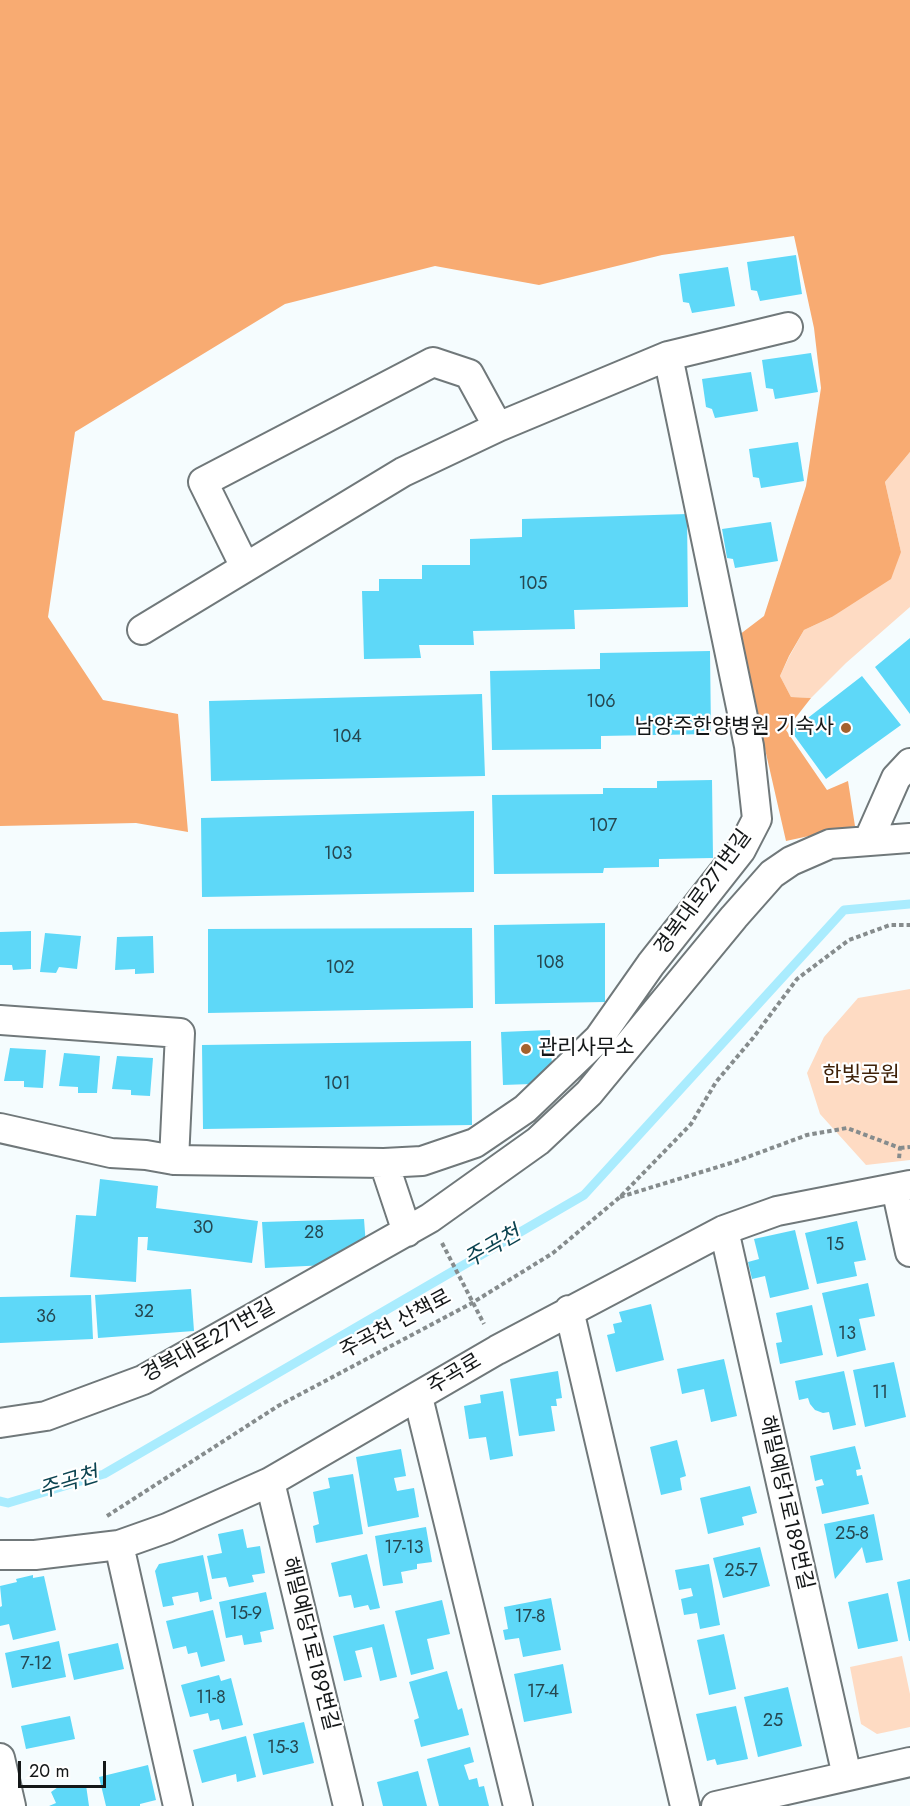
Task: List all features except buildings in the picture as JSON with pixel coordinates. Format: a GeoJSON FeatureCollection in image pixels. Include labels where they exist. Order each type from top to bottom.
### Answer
{"type":"FeatureCollection","features":[{"type":"Feature","properties":{"kind":"street"},"geometry":{"type":"LineString","coordinates":[[142,630],[403,472],[498,427],[668,356],[788,327]]}},
{"type":"Feature","properties":{"kind":"street","name":"경복대로271번길"},"geometry":{"type":"LineString","coordinates":[[0,1128],[111,1153],[146,1155],[174,1160],[422,1161],[475,1143],[525,1109],[599,1038],[651,964],[741,850],[757,819],[749,746],[668,356]]}},
{"type":"Feature","properties":{"kind":"street"},"geometry":{"type":"LineString","coordinates":[[245,567],[203,482],[433,362],[469,374],[498,427]]}},
{"type":"Feature","properties":{"kind":"street"},"geometry":{"type":"LineString","coordinates":[[869,839],[896,778],[910,763]]}},
{"type":"Feature","properties":{"kind":"street","name":"경복대로271번길"},"geometry":{"type":"LineString","coordinates":[[0,1423],[46,1416],[142,1380],[419,1225],[538,1141],[589,1093],[772,874],[791,861],[830,844],[869,839],[910,838]]}},
{"type":"Feature","properties":{"kind":"street"},"geometry":{"type":"LineString","coordinates":[[0,1020],[180,1033],[174,1160]]}},
{"type":"Feature","properties":{"kind":"street"},"geometry":{"type":"LineString","coordinates":[[384,1162],[419,1225]]}},
{"type":"Feature","properties":{"kind":"street"},"geometry":{"type":"LineString","coordinates":[[903,1187],[910,1252]]}},
{"type":"Feature","properties":{"kind":"street","name":"주곡로"},"geometry":{"type":"LineString","coordinates":[[0,1555],[35,1555],[119,1545],[167,1528],[270,1482],[497,1350],[724,1230],[777,1211],[903,1187]]}},
{"type":"Feature","properties":{"kind":"street","name":"해밀예당1로189번길"},"geometry":{"type":"LineString","coordinates":[[724,1230],[847,1776]]}},
{"type":"Feature","properties":{"kind":"street"},"geometry":{"type":"LineString","coordinates":[[569,1311],[685,1806]]}},
{"type":"Feature","properties":{"kind":"street"},"geometry":{"type":"LineString","coordinates":[[418,1397],[518,1806]]}},
{"type":"Feature","properties":{"kind":"street","name":"해밀예당1로189번길"},"geometry":{"type":"LineString","coordinates":[[270,1482],[348,1806]]}},
{"type":"Feature","properties":{"kind":"street"},"geometry":{"type":"LineString","coordinates":[[119,1545],[178,1806]]}},
{"type":"Feature","properties":{"kind":"street"},"geometry":{"type":"LineString","coordinates":[[0,1758],[11,1806]]}},
{"type":"Feature","properties":{"kind":"street"},"geometry":{"type":"LineString","coordinates":[[716,1806],[910,1762]]}},
{"type":"Feature","properties":{"kind":"path","name":"주곡천 산책로"},"geometry":{"type":"LineString","coordinates":[[98,1518],[108,1516],[278,1406],[472,1303],[553,1253],[620,1197],[691,1125],[716,1082],[753,1038],[797,979],[849,940],[890,925],[910,925]]}},
{"type":"Feature","properties":{"kind":"path"},"geometry":{"type":"LineString","coordinates":[[620,1197],[734,1162],[807,1135],[847,1128],[900,1148],[910,1147]]}},
{"type":"Feature","properties":{"kind":"path"},"geometry":{"type":"LineString","coordinates":[[900,1148],[903,1187]]}},
{"type":"Feature","properties":{"kind":"path"},"geometry":{"type":"LineString","coordinates":[[419,1225],[472,1303]]}},
{"type":"Feature","properties":{"kind":"green space"},"geometry":{"type":"Polygon","coordinates":[[[910,452],[910,607],[846,663],[811,698],[791,697],[780,676],[804,630],[832,617],[848,605],[901,552],[885,482],[910,452]]]}},
{"type":"Feature","properties":{"kind":"green space","name":"한빛공원"},"geometry":{"type":"Polygon","coordinates":[[[910,989],[910,1160],[866,1165],[820,1114],[807,1073],[824,1037],[858,998],[910,989]]]}},
{"type":"Feature","properties":{"kind":"green space"},"geometry":{"type":"Polygon","coordinates":[[[902,1656],[910,1694],[910,1727],[877,1734],[861,1724],[850,1667],[902,1656]]]}},
{"type":"Feature","properties":{"kind":"shaded area"},"geometry":{"type":"Polygon","coordinates":[[[0,0],[910,0],[910,452],[885,482],[901,552],[891,579],[832,617],[804,630],[780,676],[791,697],[811,698],[786,730],[827,790],[848,781],[855,826],[786,841],[739,635],[764,616],[806,486],[821,388],[814,328],[794,236],[662,255],[539,285],[435,266],[285,304],[75,432],[48,617],[103,700],[178,714],[188,832],[136,823],[0,826],[0,0]]]}},
{"type":"Feature","properties":{"kind":"waterway","name":"주곡천"},"geometry":{"type":"LineString","coordinates":[[0,1501],[8,1503],[104,1474],[584,1195],[844,910],[910,904]]}},
{"type":"Feature","properties":{"kind":"place","name":"남양주한양병원 기숙사"},"geometry":{"type":"Point","coordinates":[846,728]}},
{"type":"Feature","properties":{"kind":"place","name":"관리사무소"},"geometry":{"type":"Point","coordinates":[526,1049]}}]}
